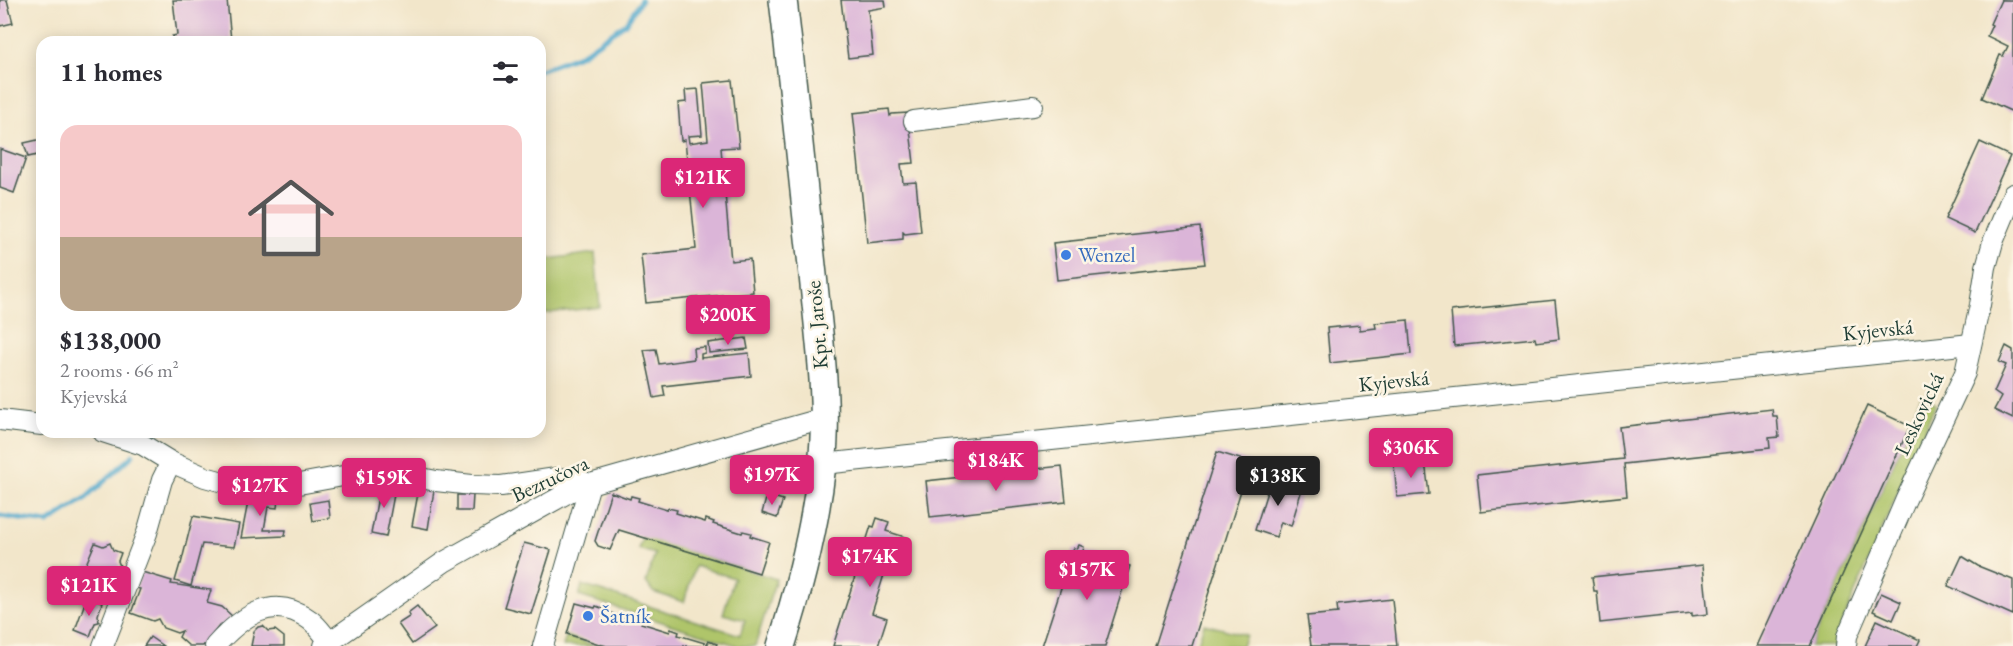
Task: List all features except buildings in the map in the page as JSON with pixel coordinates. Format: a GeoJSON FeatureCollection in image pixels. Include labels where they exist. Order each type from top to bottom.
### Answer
{"type":"FeatureCollection","features":[{"type":"Feature","properties":{"kind":"street","name":"Kpt. Jaroše"},"geometry":{"type":"LineString","coordinates":[[781,646],[800,587],[813,528],[823,464],[824,418],[816,306],[783,0]]}},
{"type":"Feature","properties":{"kind":"street"},"geometry":{"type":"LineString","coordinates":[[914,121],[1033,106]]}},
{"type":"Feature","properties":{"kind":"street","name":"Leskovická"},"geometry":{"type":"LineString","coordinates":[[1846,646],[1847,636],[1856,615],[1965,373],[1993,242],[2013,194]]}},
{"type":"Feature","properties":{"kind":"street","name":"Kyjevská"},"geometry":{"type":"LineString","coordinates":[[823,464],[1971,344]]}},
{"type":"Feature","properties":{"kind":"street","name":"Bezručova"},"geometry":{"type":"LineString","coordinates":[[327,644],[444,562],[571,491],[824,418]]}},
{"type":"Feature","properties":{"kind":"street"},"geometry":{"type":"LineString","coordinates":[[0,420],[36,424]]}},
{"type":"Feature","properties":{"kind":"street"},"geometry":{"type":"LineString","coordinates":[[121,438],[143,445],[171,462],[205,477],[234,485],[264,487],[299,484],[376,470],[436,482],[472,485],[501,486],[556,478],[575,479],[590,484],[543,646]]}},
{"type":"Feature","properties":{"kind":"street"},"geometry":{"type":"LineString","coordinates":[[103,646],[147,533],[162,480],[171,462]]}},
{"type":"Feature","properties":{"kind":"street"},"geometry":{"type":"LineString","coordinates":[[215,646],[232,627],[252,613],[288,608],[313,622],[327,644]]}},
{"type":"Feature","properties":{"kind":"green space"},"geometry":{"type":"Polygon","coordinates":[[[595,253],[600,307],[546,313],[546,259],[595,253]]]}},
{"type":"Feature","properties":{"kind":"green space"},"geometry":{"type":"Polygon","coordinates":[[[1921,397],[1936,403],[1843,621],[1837,646],[1810,646],[1910,427],[1908,425],[1921,397]]]}},
{"type":"Feature","properties":{"kind":"green space"},"geometry":{"type":"Polygon","coordinates":[[[643,536],[776,579],[755,646],[739,646],[579,596],[582,585],[740,635],[745,620],[723,614],[734,578],[695,566],[684,602],[653,592],[646,582],[655,554],[638,549],[643,536]]]}},
{"type":"Feature","properties":{"kind":"green space"},"geometry":{"type":"Polygon","coordinates":[[[1204,624],[1246,635],[1242,646],[1197,646],[1204,624]]]}},
{"type":"Feature","properties":{"kind":"green space"},"geometry":{"type":"Polygon","coordinates":[[[566,636],[597,646],[563,646],[566,636]]]}},
{"type":"Feature","properties":{"kind":"waterway"},"geometry":{"type":"LineString","coordinates":[[546,68],[582,54],[626,23],[641,0]]}},
{"type":"Feature","properties":{"kind":"waterway"},"geometry":{"type":"LineString","coordinates":[[0,516],[48,523],[86,498],[133,455]]}},
{"type":"Feature","properties":{"kind":"place","name":"Wenzel"},"geometry":{"type":"Point","coordinates":[1066,255]}},
{"type":"Feature","properties":{"kind":"place","name":"Šatník"},"geometry":{"type":"Point","coordinates":[588,616]}}]}
